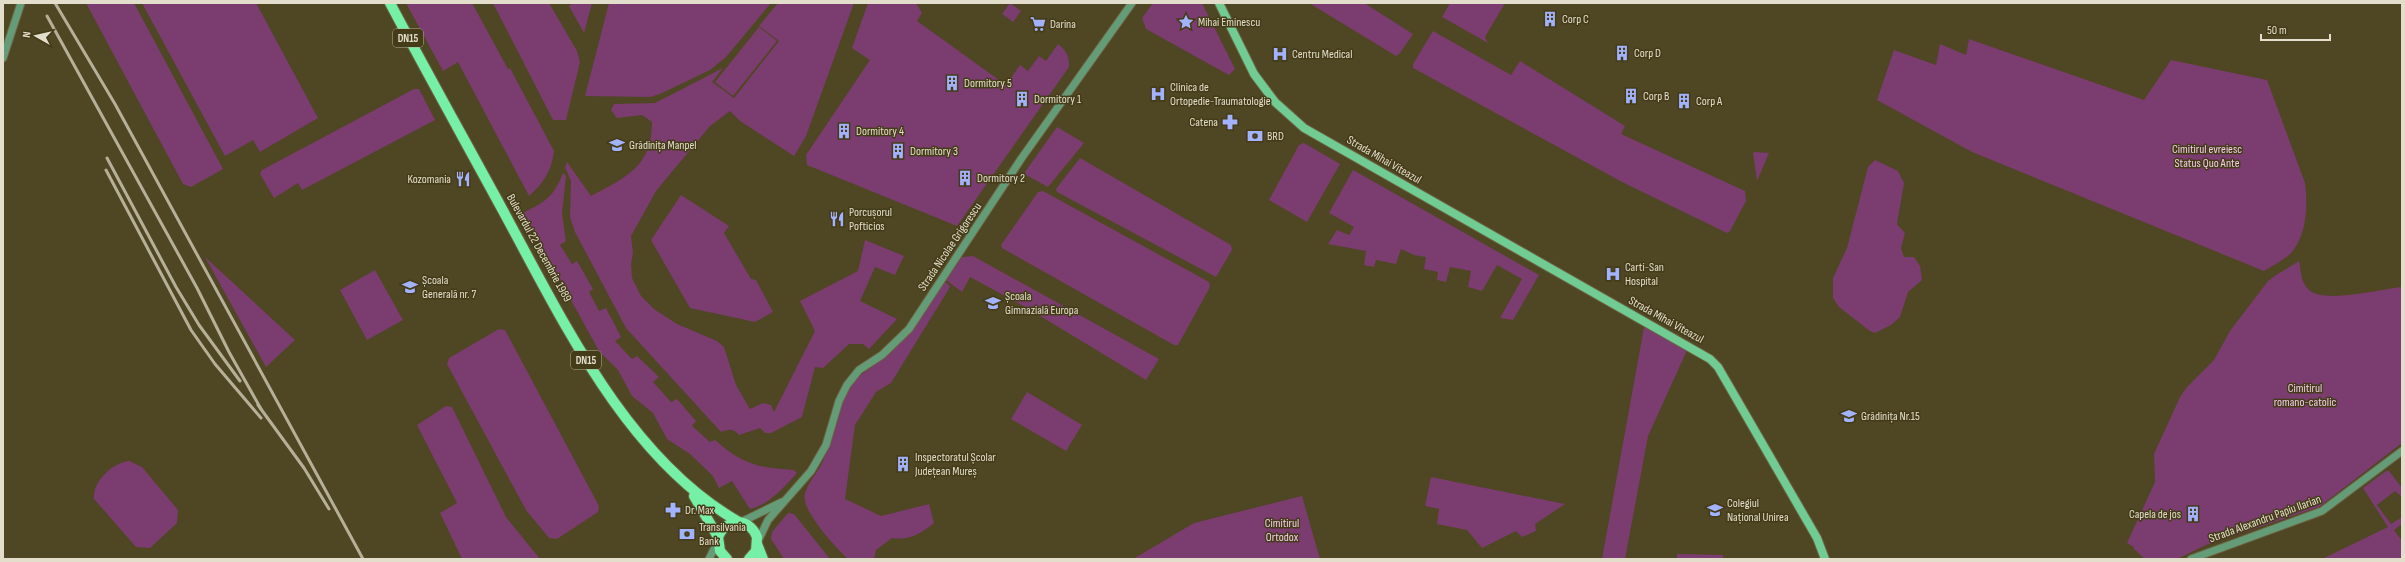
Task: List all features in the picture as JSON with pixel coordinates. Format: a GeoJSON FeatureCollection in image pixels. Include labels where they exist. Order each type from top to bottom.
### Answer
{"type":"FeatureCollection","features":[{"type":"Feature","properties":{"kind":"main road","name":"Bulevardul 22 Decembrie 1989"},"geometry":{"type":"LineString","coordinates":[[390,3],[590,367],[644,440],[690,488],[712,507],[753,529],[758,542]]}},
{"type":"Feature","properties":{"kind":"main road","name":"Strada Mihai Viteazul"},"geometry":{"type":"LineString","coordinates":[[1219,3],[1254,74],[1275,102],[1304,128],[1710,359],[1718,367],[1792,494],[1817,538],[1825,559]]}},
{"type":"Feature","properties":{"kind":"main road","name":"Bulevardul 22 Decembrie 1989"},"geometry":{"type":"LineString","coordinates":[[690,488],[718,539],[720,551],[727,559]]}},
{"type":"Feature","properties":{"kind":"main road"},"geometry":{"type":"LineString","coordinates":[[718,539],[724,528],[740,522]]}},
{"type":"Feature","properties":{"kind":"main road"},"geometry":{"type":"LineString","coordinates":[[749,559],[756,552],[758,542]]}},
{"type":"Feature","properties":{"kind":"main road","name":"DN15"},"geometry":{"type":"LineString","coordinates":[[758,542],[763,559]]}},
{"type":"Feature","properties":{"kind":"street"},"geometry":{"type":"LineString","coordinates":[[3,58],[21,3]]}},
{"type":"Feature","properties":{"kind":"street","name":"Strada Nicolae Grigorescu"},"geometry":{"type":"LineString","coordinates":[[758,542],[768,520],[812,471],[826,445],[839,401],[847,385],[859,370],[882,355],[909,328],[1021,159],[1132,3]]}},
{"type":"Feature","properties":{"kind":"street","name":"Strada Alexandru Papiu Ilarian"},"geometry":{"type":"LineString","coordinates":[[2191,559],[2322,511],[2402,451]]}},
{"type":"Feature","properties":{"kind":"street","name":"Strada Nicolae Grigorescu"},"geometry":{"type":"LineString","coordinates":[[740,522],[762,514],[789,498]]}},
{"type":"Feature","properties":{"kind":"street"},"geometry":{"type":"LineString","coordinates":[[709,559],[718,539]]}},
{"type":"Feature","properties":{"kind":"green space"},"geometry":{"type":"Polygon","coordinates":[[[86,3],[134,3],[223,169],[191,187],[183,184],[86,3]]]}},
{"type":"Feature","properties":{"kind":"green space"},"geometry":{"type":"Polygon","coordinates":[[[142,3],[256,3],[318,118],[260,152],[253,140],[225,156],[142,3]]]}},
{"type":"Feature","properties":{"kind":"green space"},"geometry":{"type":"Polygon","coordinates":[[[406,3],[472,3],[508,69],[510,68],[554,151],[546,176],[529,196],[458,62],[443,71],[406,3]]]}},
{"type":"Feature","properties":{"kind":"green space"},"geometry":{"type":"Polygon","coordinates":[[[493,3],[549,3],[577,51],[580,62],[566,120],[553,120],[493,3]]]}},
{"type":"Feature","properties":{"kind":"green space"},"geometry":{"type":"Polygon","coordinates":[[[573,3],[592,3],[584,33],[569,6],[573,3]]]}},
{"type":"Feature","properties":{"kind":"green space"},"geometry":{"type":"Polygon","coordinates":[[[609,3],[771,3],[726,57],[710,70],[660,94],[650,97],[585,96],[609,3]]]}},
{"type":"Feature","properties":{"kind":"green space"},"geometry":{"type":"Polygon","coordinates":[[[778,3],[854,3],[806,136],[794,156],[740,121],[730,111],[710,126],[656,191],[631,236],[633,253],[631,264],[632,278],[641,296],[654,309],[677,324],[717,341],[724,347],[736,385],[750,409],[763,403],[771,405],[774,412],[815,331],[800,301],[858,271],[865,240],[904,256],[895,275],[875,267],[860,301],[897,319],[869,349],[863,344],[849,344],[823,368],[815,367],[802,417],[771,433],[765,433],[760,428],[739,435],[735,431],[731,430],[721,432],[626,328],[575,232],[570,217],[571,181],[565,167],[567,162],[591,196],[626,176],[635,169],[642,160],[651,137],[652,122],[642,115],[617,118],[611,110],[614,104],[655,103],[723,68],[712,82],[734,98],[779,41],[759,26],[778,3]]]}},
{"type":"Feature","properties":{"kind":"green space"},"geometry":{"type":"Polygon","coordinates":[[[868,3],[916,3],[922,13],[917,21],[1006,85],[1020,65],[1028,71],[1039,56],[1046,61],[1058,44],[1067,54],[1069,67],[957,226],[807,165],[806,155],[870,60],[852,48],[868,3]]]}},
{"type":"Feature","properties":{"kind":"green space"},"geometry":{"type":"Polygon","coordinates":[[[1010,3],[1021,11],[1013,22],[1002,14],[1010,3]]]}},
{"type":"Feature","properties":{"kind":"green space"},"geometry":{"type":"Polygon","coordinates":[[[1153,3],[1202,3],[1235,69],[1229,75],[1146,29],[1142,18],[1153,3]]]}},
{"type":"Feature","properties":{"kind":"green space"},"geometry":{"type":"Polygon","coordinates":[[[1309,3],[1364,3],[1413,34],[1400,53],[1396,56],[1309,3]]]}},
{"type":"Feature","properties":{"kind":"green space"},"geometry":{"type":"Polygon","coordinates":[[[1450,3],[1505,3],[1485,37],[1488,43],[1442,17],[1450,3]]]}},
{"type":"Feature","properties":{"kind":"green space"},"geometry":{"type":"Polygon","coordinates":[[[759,27],[777,41],[733,96],[715,82],[759,27]]]}},
{"type":"Feature","properties":{"kind":"green space"},"geometry":{"type":"Polygon","coordinates":[[[1433,31],[1511,75],[1520,61],[1625,126],[1621,134],[1745,191],[1746,201],[1730,231],[1727,233],[1624,183],[1413,68],[1413,64],[1433,31]]]}},
{"type":"Feature","properties":{"kind":"green space","name":"Cimitirul evreiesc Status Quo Ante"},"geometry":{"type":"Polygon","coordinates":[[[1969,39],[2144,100],[2171,60],[2267,80],[2305,183],[2305,219],[2301,236],[2292,252],[2264,271],[1972,152],[1877,100],[1894,50],[1936,65],[1940,44],[1966,55],[1969,39]]]}},
{"type":"Feature","properties":{"kind":"green space"},"geometry":{"type":"Polygon","coordinates":[[[414,89],[419,89],[435,120],[302,190],[298,183],[274,198],[260,174],[262,170],[414,89]]]}},
{"type":"Feature","properties":{"kind":"green space"},"geometry":{"type":"Polygon","coordinates":[[[1057,127],[1084,143],[1048,187],[1026,175],[1025,172],[1057,127]]]}},
{"type":"Feature","properties":{"kind":"green space"},"geometry":{"type":"Polygon","coordinates":[[[1304,143],[1340,164],[1307,222],[1269,200],[1299,145],[1304,143]]]}},
{"type":"Feature","properties":{"kind":"green space"},"geometry":{"type":"Polygon","coordinates":[[[1753,153],[1769,153],[1757,181],[1753,153]]]}},
{"type":"Feature","properties":{"kind":"green space"},"geometry":{"type":"Polygon","coordinates":[[[1080,158],[1231,245],[1232,250],[1216,277],[1057,192],[1056,189],[1080,158]]]}},
{"type":"Feature","properties":{"kind":"green space"},"geometry":{"type":"Polygon","coordinates":[[[1875,160],[1898,171],[1904,183],[1897,224],[1905,233],[1901,248],[1904,257],[1914,257],[1920,266],[1922,280],[1908,292],[1900,317],[1891,325],[1875,333],[1870,331],[1839,307],[1833,298],[1833,278],[1847,248],[1868,167],[1875,160]]]}},
{"type":"Feature","properties":{"kind":"green space"},"geometry":{"type":"Polygon","coordinates":[[[1353,170],[1539,275],[1513,320],[1500,318],[1522,279],[1497,265],[1482,291],[1468,287],[1471,271],[1450,267],[1446,282],[1437,280],[1438,272],[1424,269],[1426,257],[1414,255],[1401,249],[1396,264],[1376,260],[1374,267],[1364,265],[1366,251],[1328,244],[1337,230],[1349,235],[1354,227],[1329,213],[1353,170]]]}},
{"type":"Feature","properties":{"kind":"green space"},"geometry":{"type":"Polygon","coordinates":[[[563,173],[566,176],[562,214],[566,241],[560,245],[572,264],[577,261],[593,289],[589,292],[599,311],[606,308],[621,337],[615,341],[632,359],[637,356],[659,377],[653,382],[671,402],[677,399],[696,421],[692,426],[710,442],[715,440],[742,460],[770,468],[794,470],[797,473],[764,504],[750,509],[732,481],[719,488],[713,476],[690,454],[667,439],[653,413],[632,396],[618,370],[599,351],[523,213],[548,198],[556,188],[563,173]]]}},
{"type":"Feature","properties":{"kind":"green space"},"geometry":{"type":"Polygon","coordinates":[[[1043,191],[1209,282],[1210,287],[1178,345],[1174,345],[1002,248],[1001,245],[1038,192],[1043,191]]]}},
{"type":"Feature","properties":{"kind":"green space"},"geometry":{"type":"Polygon","coordinates":[[[681,195],[729,226],[724,233],[751,279],[756,280],[773,312],[755,322],[690,308],[651,240],[681,195]]]}},
{"type":"Feature","properties":{"kind":"green space"},"geometry":{"type":"Polygon","coordinates":[[[973,256],[1159,359],[1146,380],[1027,308],[970,277],[962,292],[946,280],[962,257],[973,256]]]}},
{"type":"Feature","properties":{"kind":"green space"},"geometry":{"type":"Polygon","coordinates":[[[205,257],[295,340],[266,367],[205,257]]]}},
{"type":"Feature","properties":{"kind":"green space","name":"Cimitirul romano-catolic"},"geometry":{"type":"Polygon","coordinates":[[[2299,261],[2304,284],[2309,290],[2316,294],[2339,296],[2402,287],[2402,443],[2319,507],[2206,545],[2177,559],[2145,559],[2134,549],[2134,547],[2127,543],[2155,482],[2154,454],[2180,397],[2187,387],[2214,360],[2230,331],[2268,281],[2299,261]]]}},
{"type":"Feature","properties":{"kind":"green space"},"geometry":{"type":"Polygon","coordinates":[[[375,270],[403,320],[367,340],[340,290],[375,270]]]}},
{"type":"Feature","properties":{"kind":"green space"},"geometry":{"type":"Polygon","coordinates":[[[943,283],[947,283],[950,287],[891,383],[876,392],[855,425],[845,499],[881,516],[929,504],[934,523],[925,530],[910,537],[898,539],[892,538],[876,550],[874,559],[848,559],[830,540],[811,515],[805,501],[806,492],[826,453],[850,386],[854,381],[880,361],[892,348],[943,283]]]}},
{"type":"Feature","properties":{"kind":"green space"},"geometry":{"type":"Polygon","coordinates":[[[1645,322],[1689,346],[1648,436],[1625,559],[1602,559],[1645,322]]]}},
{"type":"Feature","properties":{"kind":"green space"},"geometry":{"type":"Polygon","coordinates":[[[499,329],[505,330],[599,506],[598,512],[557,539],[549,538],[526,510],[447,364],[449,358],[499,329]]]}},
{"type":"Feature","properties":{"kind":"green space"},"geometry":{"type":"Polygon","coordinates":[[[1027,392],[1082,425],[1066,451],[1011,419],[1027,392]]]}},
{"type":"Feature","properties":{"kind":"green space"},"geometry":{"type":"Polygon","coordinates":[[[446,406],[452,407],[506,517],[540,559],[462,559],[440,513],[457,503],[417,425],[446,406]]]}},
{"type":"Feature","properties":{"kind":"green space"},"geometry":{"type":"Polygon","coordinates":[[[129,461],[142,467],[178,510],[177,523],[150,548],[136,547],[94,499],[96,486],[104,474],[116,465],[129,461]]]}},
{"type":"Feature","properties":{"kind":"green space"},"geometry":{"type":"Polygon","coordinates":[[[2386,471],[2389,471],[2402,488],[2402,497],[2395,491],[2377,505],[2391,524],[2402,517],[2402,524],[2394,530],[2402,541],[2402,559],[2322,559],[2388,527],[2363,488],[2386,471]]]}},
{"type":"Feature","properties":{"kind":"green space"},"geometry":{"type":"Polygon","coordinates":[[[1431,477],[1565,504],[1535,524],[1536,531],[1522,537],[1516,531],[1482,548],[1467,530],[1437,524],[1439,509],[1425,506],[1431,477]]]}},
{"type":"Feature","properties":{"kind":"green space","name":"Cimitirul Ortodox"},"geometry":{"type":"Polygon","coordinates":[[[1302,496],[1320,559],[1133,559],[1194,523],[1302,496]]]}},
{"type":"Feature","properties":{"kind":"green space"},"geometry":{"type":"Polygon","coordinates":[[[788,513],[794,514],[830,559],[784,559],[771,539],[772,532],[788,513]]]}},
{"type":"Feature","properties":{"kind":"green space"},"geometry":{"type":"Polygon","coordinates":[[[1677,554],[1723,555],[1723,559],[1677,559],[1677,554]]]}},
{"type":"Feature","properties":{"kind":"railway"},"geometry":{"type":"LineString","coordinates":[[55,3],[115,104],[363,559]]}},
{"type":"Feature","properties":{"kind":"railway"},"geometry":{"type":"LineString","coordinates":[[47,16],[197,288],[229,352],[261,409]]}},
{"type":"Feature","properties":{"kind":"railway"},"geometry":{"type":"LineString","coordinates":[[107,158],[176,287],[199,325],[240,381]]}},
{"type":"Feature","properties":{"kind":"railway"},"geometry":{"type":"LineString","coordinates":[[106,170],[191,330],[215,364],[261,418]]}},
{"type":"Feature","properties":{"kind":"railway"},"geometry":{"type":"LineString","coordinates":[[258,405],[304,468],[329,509]]}},
{"type":"Feature","properties":{"kind":"place","name":"Corp C"},"geometry":{"type":"Point","coordinates":[1550,19]}},
{"type":"Feature","properties":{"kind":"place","name":"Mihai Eminescu"},"geometry":{"type":"Point","coordinates":[1186,22]}},
{"type":"Feature","properties":{"kind":"place","name":"Darina"},"geometry":{"type":"Point","coordinates":[1038,24]}},
{"type":"Feature","properties":{"kind":"place","name":"Corp D"},"geometry":{"type":"Point","coordinates":[1622,53]}},
{"type":"Feature","properties":{"kind":"place","name":"Centru Medical"},"geometry":{"type":"Point","coordinates":[1280,54]}},
{"type":"Feature","properties":{"kind":"place","name":"Dormitory 5"},"geometry":{"type":"Point","coordinates":[952,83]}},
{"type":"Feature","properties":{"kind":"place","name":"Clinica de Ortopedie-Traumatologie"},"geometry":{"type":"Point","coordinates":[1158,94]}},
{"type":"Feature","properties":{"kind":"place","name":"Corp B"},"geometry":{"type":"Point","coordinates":[1631,96]}},
{"type":"Feature","properties":{"kind":"place","name":"Dormitory 1"},"geometry":{"type":"Point","coordinates":[1022,99]}},
{"type":"Feature","properties":{"kind":"place","name":"Corp A"},"geometry":{"type":"Point","coordinates":[1684,101]}},
{"type":"Feature","properties":{"kind":"place","name":"Catena"},"geometry":{"type":"Point","coordinates":[1230,122]}},
{"type":"Feature","properties":{"kind":"place","name":"Dormitory 4"},"geometry":{"type":"Point","coordinates":[844,131]}},
{"type":"Feature","properties":{"kind":"place","name":"BRD"},"geometry":{"type":"Point","coordinates":[1255,136]}},
{"type":"Feature","properties":{"kind":"place","name":"Grădinița Manpel"},"geometry":{"type":"Point","coordinates":[617,145]}},
{"type":"Feature","properties":{"kind":"place","name":"Dormitory 3"},"geometry":{"type":"Point","coordinates":[898,151]}},
{"type":"Feature","properties":{"kind":"place","name":"Dormitory 2"},"geometry":{"type":"Point","coordinates":[965,178]}},
{"type":"Feature","properties":{"kind":"place","name":"Kozomania"},"geometry":{"type":"Point","coordinates":[463,179]}},
{"type":"Feature","properties":{"kind":"place","name":"Porcușorul Pofticios"},"geometry":{"type":"Point","coordinates":[837,219]}},
{"type":"Feature","properties":{"kind":"place","name":"Carti-San Hospital"},"geometry":{"type":"Point","coordinates":[1613,274]}},
{"type":"Feature","properties":{"kind":"place","name":"Școala Generală nr. 7"},"geometry":{"type":"Point","coordinates":[410,287]}},
{"type":"Feature","properties":{"kind":"place","name":"Școala Gimnazială Europa"},"geometry":{"type":"Point","coordinates":[993,303]}},
{"type":"Feature","properties":{"kind":"place","name":"Grădinița Nr.15"},"geometry":{"type":"Point","coordinates":[1849,416]}},
{"type":"Feature","properties":{"kind":"place","name":"Inspectoratul Școlar Județean Mureș"},"geometry":{"type":"Point","coordinates":[903,464]}},
{"type":"Feature","properties":{"kind":"place","name":"Dr. Max"},"geometry":{"type":"Point","coordinates":[673,510]}},
{"type":"Feature","properties":{"kind":"place","name":"Colegiul Național Unirea"},"geometry":{"type":"Point","coordinates":[1715,510]}},
{"type":"Feature","properties":{"kind":"place","name":"Capela de jos"},"geometry":{"type":"Point","coordinates":[2193,514]}},
{"type":"Feature","properties":{"kind":"place","name":"Transilvania Bank"},"geometry":{"type":"Point","coordinates":[687,534]}}]}
